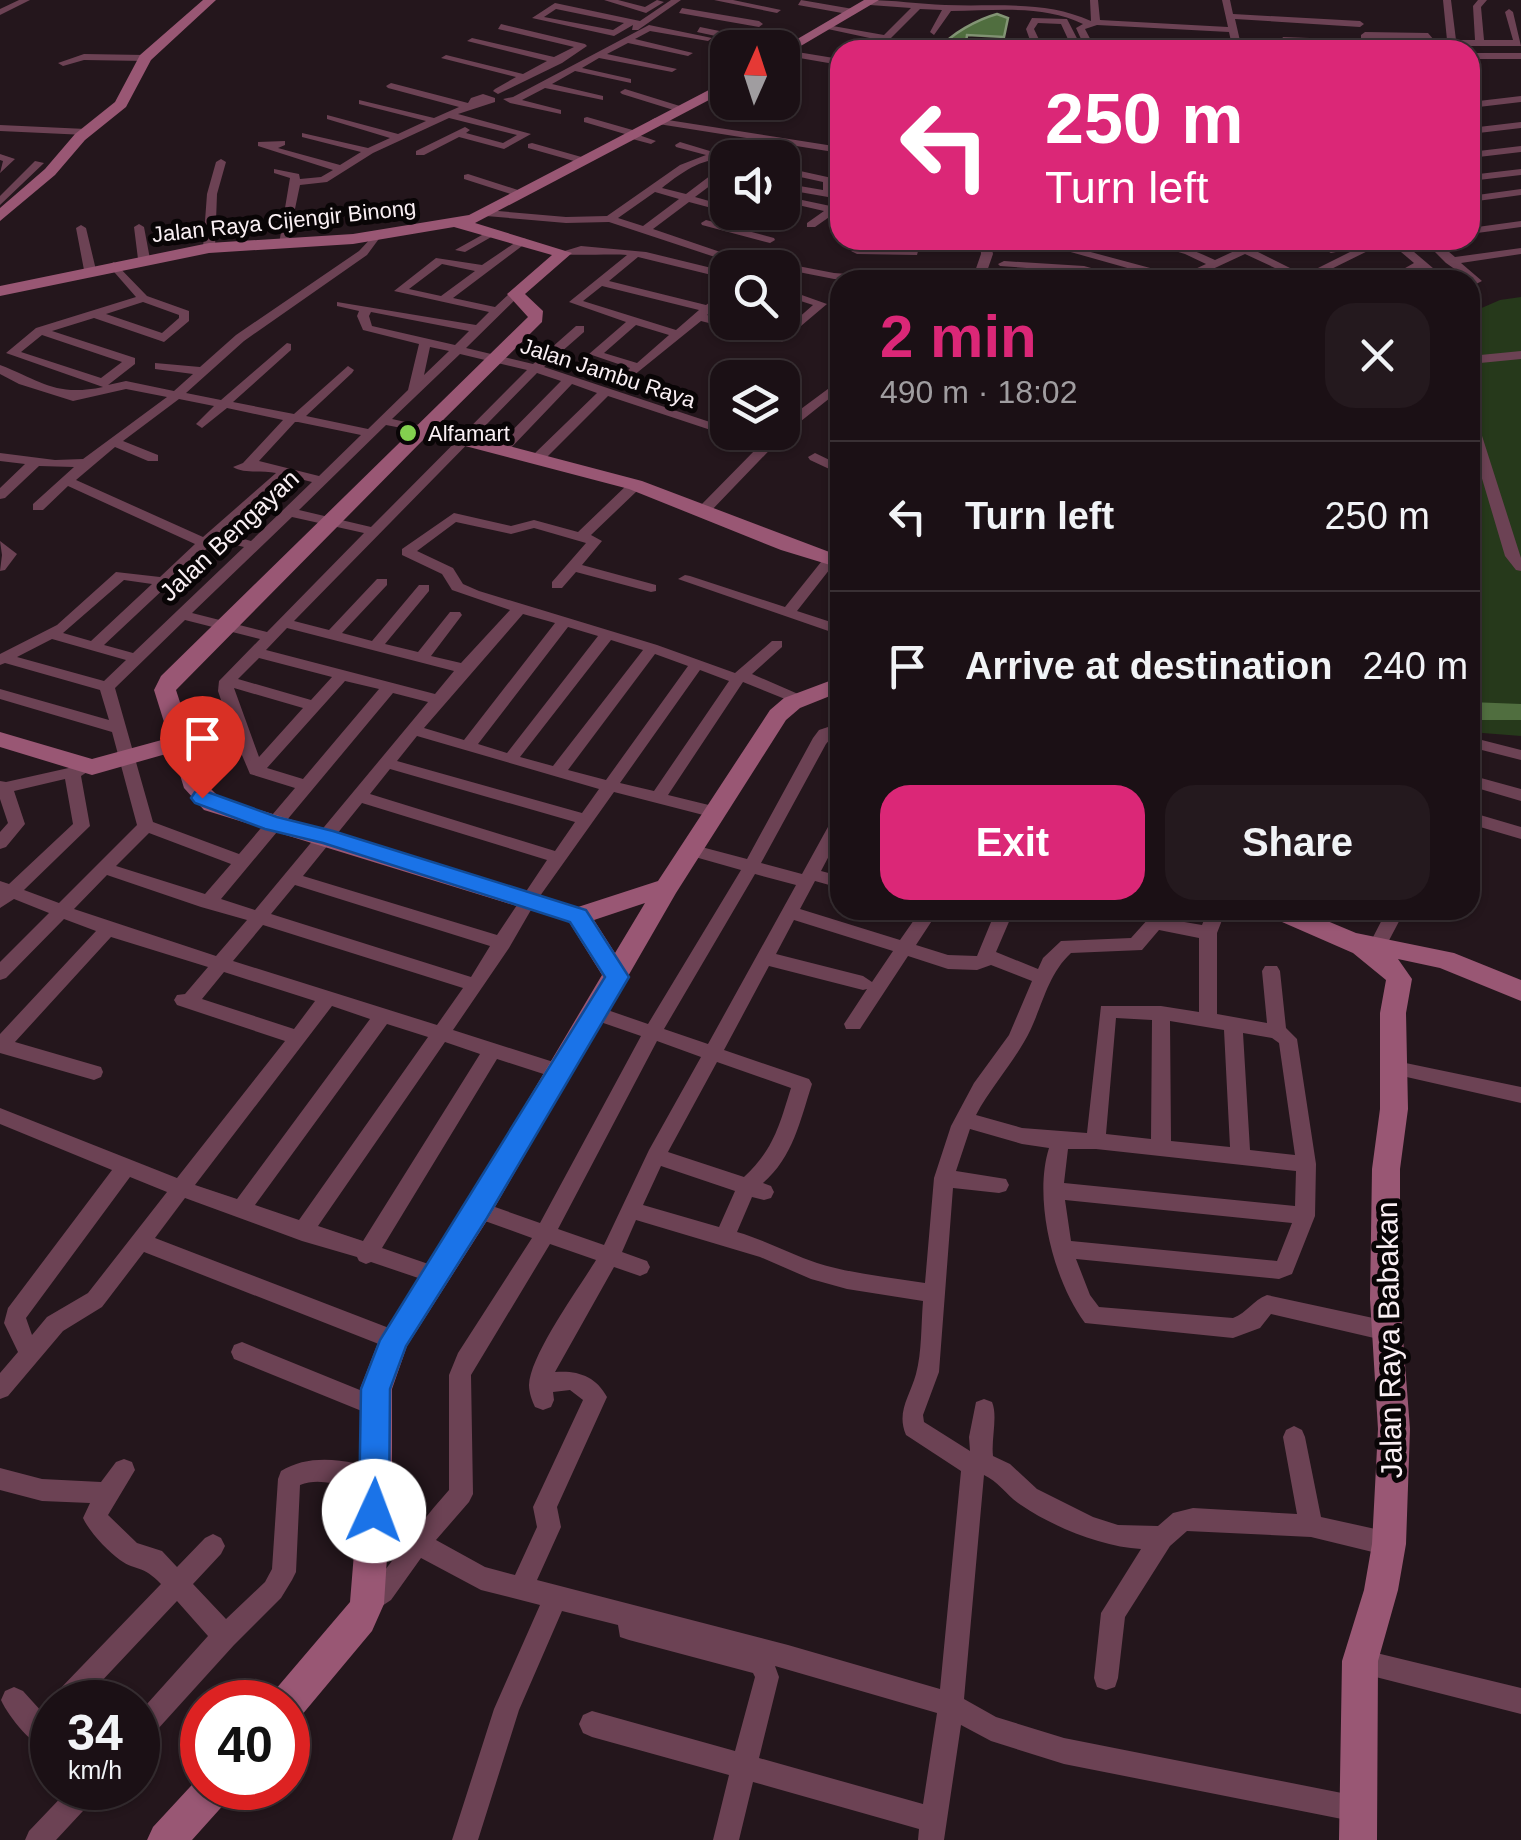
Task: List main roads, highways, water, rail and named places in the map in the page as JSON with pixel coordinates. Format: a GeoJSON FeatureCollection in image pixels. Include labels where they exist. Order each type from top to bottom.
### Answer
{"type":"FeatureCollection","features":[{"type":"Feature","properties":{"kind":"waterway"},"geometry":{"type":"LineString","coordinates":[[1480,713],[1521,712]]}},
{"type":"Feature","properties":{"kind":"place","name":"Alfamart"},"geometry":{"type":"Point","coordinates":[408,433]}}]}
